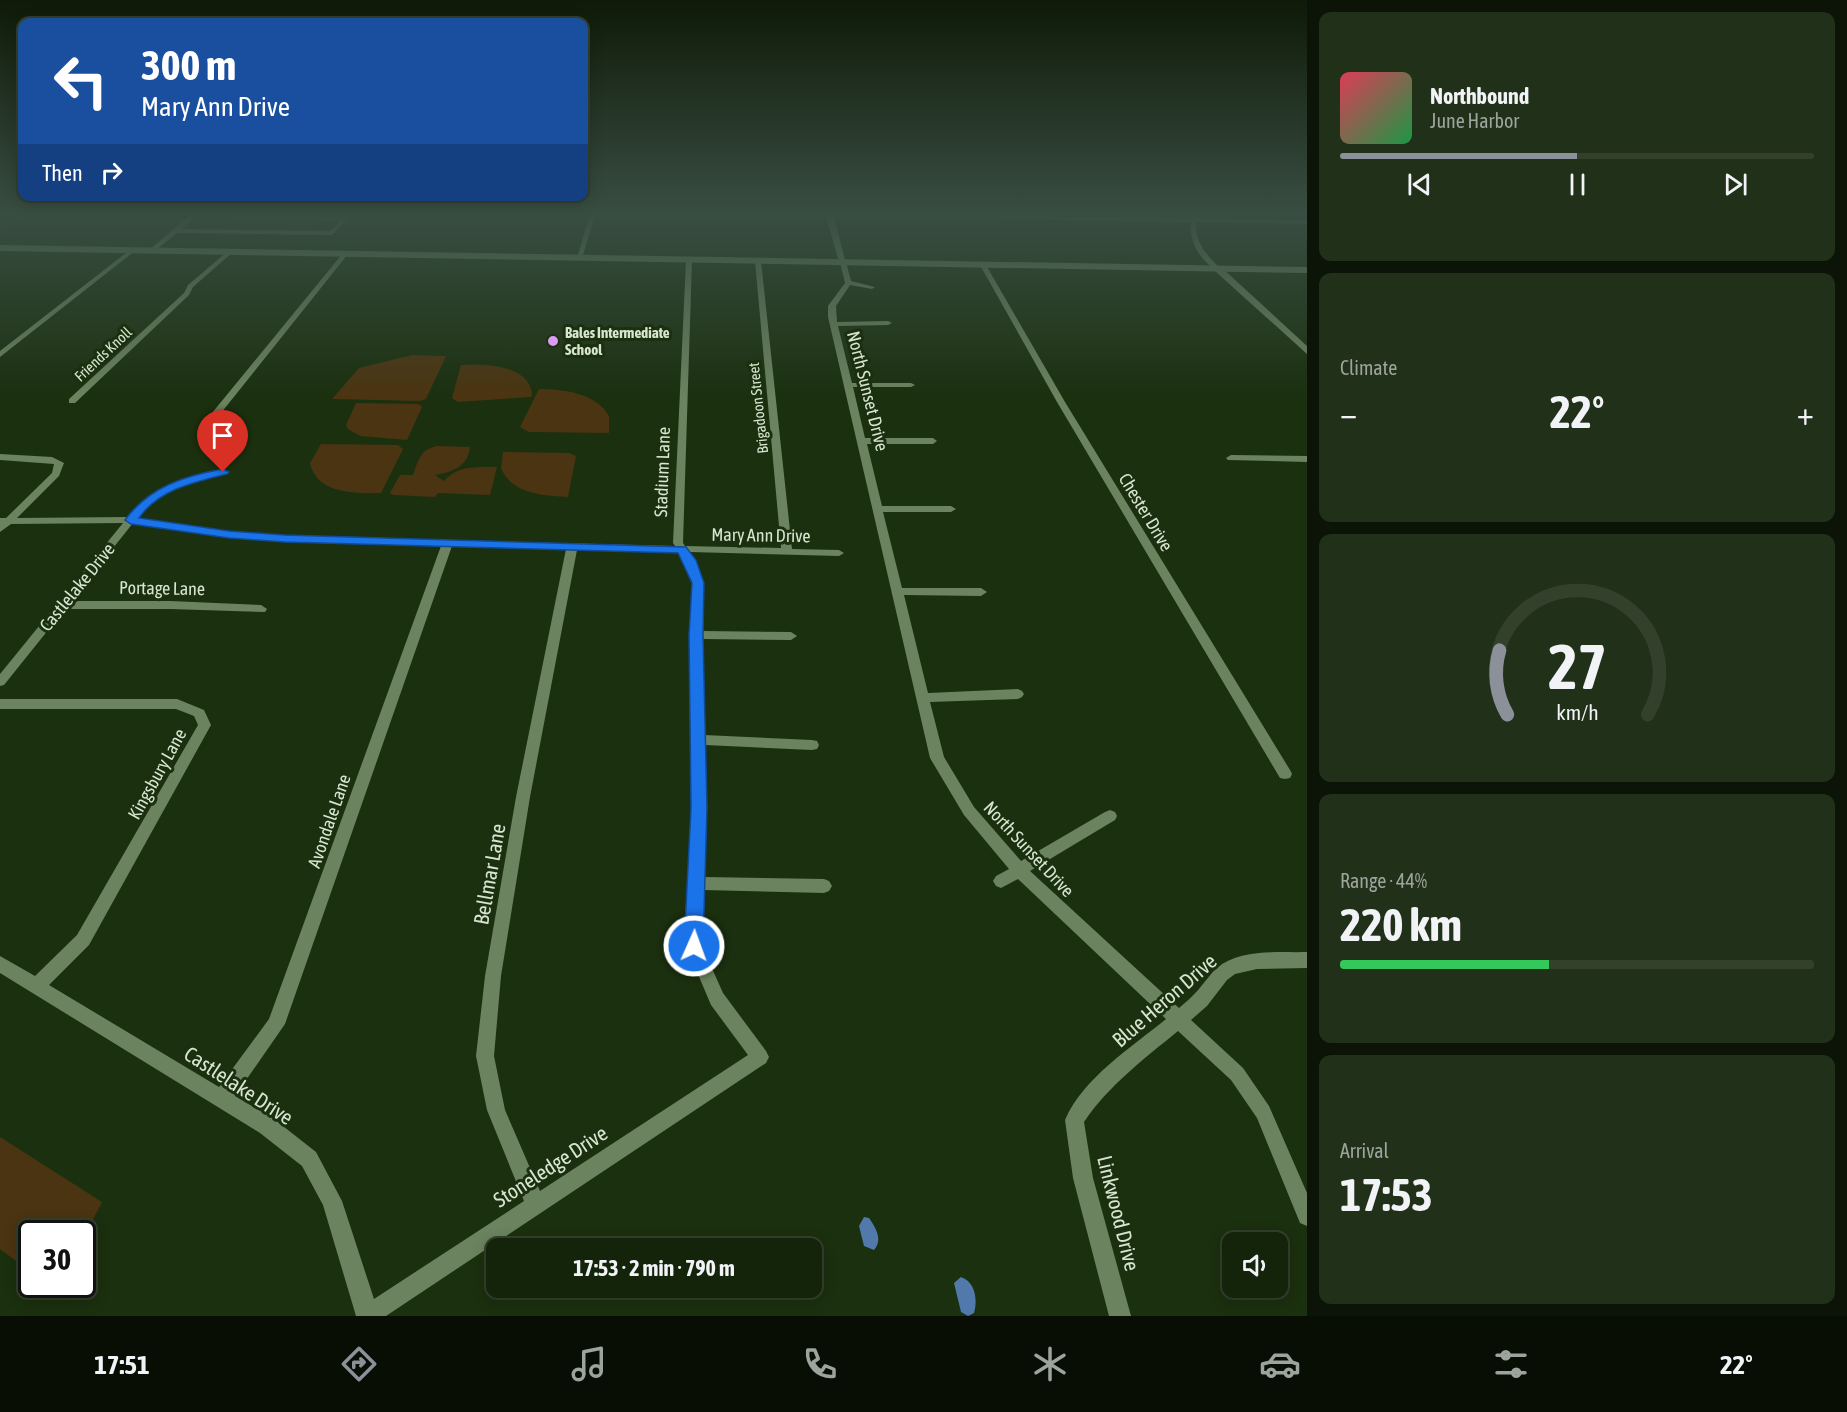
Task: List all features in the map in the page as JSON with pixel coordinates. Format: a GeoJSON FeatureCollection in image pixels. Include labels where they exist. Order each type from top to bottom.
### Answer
{"type":"FeatureCollection","features":[{"type":"Feature","properties":{"kind":"street"},"geometry":{"type":"LineString","coordinates":[[0,355],[102,274]]}},
{"type":"Feature","properties":{"kind":"street","name":"Friends Knoll"},"geometry":{"type":"LineString","coordinates":[[72,401],[187,294],[190,286],[204,274]]}},
{"type":"Feature","properties":{"kind":"street"},"geometry":{"type":"LineString","coordinates":[[206,426],[329,274]]}},
{"type":"Feature","properties":{"kind":"street","name":"Stadium Lane"},"geometry":{"type":"LineString","coordinates":[[688,274],[678,543],[690,560],[698,583],[696,635],[699,808],[694,946],[717,999],[760,1057]]}},
{"type":"Feature","properties":{"kind":"street","name":"Brigadoon Street"},"geometry":{"type":"LineString","coordinates":[[759,274],[787,552]]}},
{"type":"Feature","properties":{"kind":"street"},"geometry":{"type":"LineString","coordinates":[[846,274],[848,283],[872,287]]}},
{"type":"Feature","properties":{"kind":"street","name":"Chester Drive"},"geometry":{"type":"LineString","coordinates":[[988,274],[1061,402],[1285,774]]}},
{"type":"Feature","properties":{"kind":"street"},"geometry":{"type":"LineString","coordinates":[[1224,274],[1307,350]]}},
{"type":"Feature","properties":{"kind":"street","name":"North Sunset Drive"},"geometry":{"type":"LineString","coordinates":[[848,283],[832,306],[834,324],[937,758],[969,812],[1019,870],[1237,1074],[1263,1112],[1307,1216]]}},
{"type":"Feature","properties":{"kind":"street"},"geometry":{"type":"LineString","coordinates":[[834,324],[888,323]]}},
{"type":"Feature","properties":{"kind":"street"},"geometry":{"type":"LineString","coordinates":[[849,385],[911,385]]}},
{"type":"Feature","properties":{"kind":"street"},"geometry":{"type":"LineString","coordinates":[[862,441],[933,441]]}},
{"type":"Feature","properties":{"kind":"street"},"geometry":{"type":"LineString","coordinates":[[0,457],[52,460],[59,463],[56,474],[4,521],[0,530]]}},
{"type":"Feature","properties":{"kind":"street"},"geometry":{"type":"LineString","coordinates":[[1231,458],[1307,459]]}},
{"type":"Feature","properties":{"kind":"street","name":"Castlelake Drive"},"geometry":{"type":"LineString","coordinates":[[0,682],[140,508],[175,484],[223,472]]}},
{"type":"Feature","properties":{"kind":"street"},"geometry":{"type":"LineString","coordinates":[[878,509],[951,509]]}},
{"type":"Feature","properties":{"kind":"street","name":"Mary Ann Drive"},"geometry":{"type":"LineString","coordinates":[[4,521],[131,520],[229,534],[284,539],[839,553]]}},
{"type":"Feature","properties":{"kind":"street","name":"Avondale Lane"},"geometry":{"type":"LineString","coordinates":[[222,1098],[276,1024],[448,542]]}},
{"type":"Feature","properties":{"kind":"street","name":"Bellmar Lane"},"geometry":{"type":"LineString","coordinates":[[536,1205],[496,1110],[485,1056],[493,976],[517,831],[572,546]]}},
{"type":"Feature","properties":{"kind":"street"},"geometry":{"type":"LineString","coordinates":[[897,591],[981,592]]}},
{"type":"Feature","properties":{"kind":"street","name":"Portage Lane"},"geometry":{"type":"LineString","coordinates":[[63,605],[170,605],[261,609]]}},
{"type":"Feature","properties":{"kind":"street"},"geometry":{"type":"LineString","coordinates":[[696,635],[790,636]]}},
{"type":"Feature","properties":{"kind":"street"},"geometry":{"type":"LineString","coordinates":[[923,698],[1018,694]]}},
{"type":"Feature","properties":{"kind":"street","name":"Kingsbury Lane"},"geometry":{"type":"LineString","coordinates":[[0,704],[177,704],[200,713],[205,725],[83,939],[37,985]]}},
{"type":"Feature","properties":{"kind":"street"},"geometry":{"type":"LineString","coordinates":[[698,740],[812,745]]}},
{"type":"Feature","properties":{"kind":"street"},"geometry":{"type":"LineString","coordinates":[[1001,881],[1110,816]]}},
{"type":"Feature","properties":{"kind":"street"},"geometry":{"type":"LineString","coordinates":[[696,883],[824,886]]}},
{"type":"Feature","properties":{"kind":"street","name":"Blue Heron Drive"},"geometry":{"type":"LineString","coordinates":[[1074,1120],[1086,1102],[1112,1074],[1202,999],[1227,969],[1257,962],[1307,960]]}},
{"type":"Feature","properties":{"kind":"street","name":"Castlelake Drive"},"geometry":{"type":"LineString","coordinates":[[0,964],[267,1126],[309,1159],[332,1201],[368,1316]]}},
{"type":"Feature","properties":{"kind":"street","name":"Stoneledge Drive"},"geometry":{"type":"LineString","coordinates":[[368,1316],[760,1057]]}},
{"type":"Feature","properties":{"kind":"street","name":"Linkwood Drive"},"geometry":{"type":"LineString","coordinates":[[1074,1120],[1083,1178],[1120,1316]]}},
{"type":"Feature","properties":{"kind":"shaded area"},"geometry":{"type":"Polygon","coordinates":[[[412,355],[446,356],[426,399],[420,401],[332,399],[359,368],[412,355]]]}},
{"type":"Feature","properties":{"kind":"shaded area"},"geometry":{"type":"Polygon","coordinates":[[[461,365],[493,366],[514,371],[529,384],[531,397],[458,402],[452,398],[461,365]]]}},
{"type":"Feature","properties":{"kind":"shaded area"},"geometry":{"type":"Polygon","coordinates":[[[539,389],[568,391],[596,402],[609,416],[609,433],[529,432],[520,427],[539,389]]]}},
{"type":"Feature","properties":{"kind":"shaded area"},"geometry":{"type":"Polygon","coordinates":[[[356,403],[419,404],[422,407],[407,440],[360,436],[348,429],[346,425],[356,403]]]}},
{"type":"Feature","properties":{"kind":"shaded area"},"geometry":{"type":"Polygon","coordinates":[[[321,444],[398,445],[403,449],[381,493],[360,493],[329,487],[314,473],[310,463],[321,444]]]}},
{"type":"Feature","properties":{"kind":"shaded area"},"geometry":{"type":"Polygon","coordinates":[[[437,446],[470,447],[463,464],[453,470],[435,475],[444,481],[461,470],[475,467],[497,467],[490,495],[438,493],[435,497],[390,493],[400,475],[413,475],[424,453],[437,446]]]}},
{"type":"Feature","properties":{"kind":"shaded area"},"geometry":{"type":"Polygon","coordinates":[[[503,452],[569,453],[576,456],[568,497],[530,492],[512,483],[501,468],[503,452]]]}},
{"type":"Feature","properties":{"kind":"shaded area"},"geometry":{"type":"Polygon","coordinates":[[[0,1137],[102,1202],[93,1220],[18,1220],[18,1262],[0,1249],[0,1137]]]}},
{"type":"Feature","properties":{"kind":"water"},"geometry":{"type":"Polygon","coordinates":[[[864,1217],[869,1218],[878,1234],[877,1246],[874,1250],[864,1246],[859,1226],[864,1217]]]}},
{"type":"Feature","properties":{"kind":"water"},"geometry":{"type":"Polygon","coordinates":[[[961,1277],[970,1283],[976,1302],[974,1313],[968,1316],[961,1312],[954,1283],[961,1277]]]}},
{"type":"Feature","properties":{"kind":"place","name":"Bales Intermediate School"},"geometry":{"type":"Point","coordinates":[553,341]}},
{"type":"Feature","properties":{"kind":"route"},"geometry":{"type":"LineString","coordinates":[[223,472],[175,484],[140,508],[131,520],[229,534],[284,539],[682,549],[690,560],[698,583],[696,635],[699,808],[694,946]]}}]}
